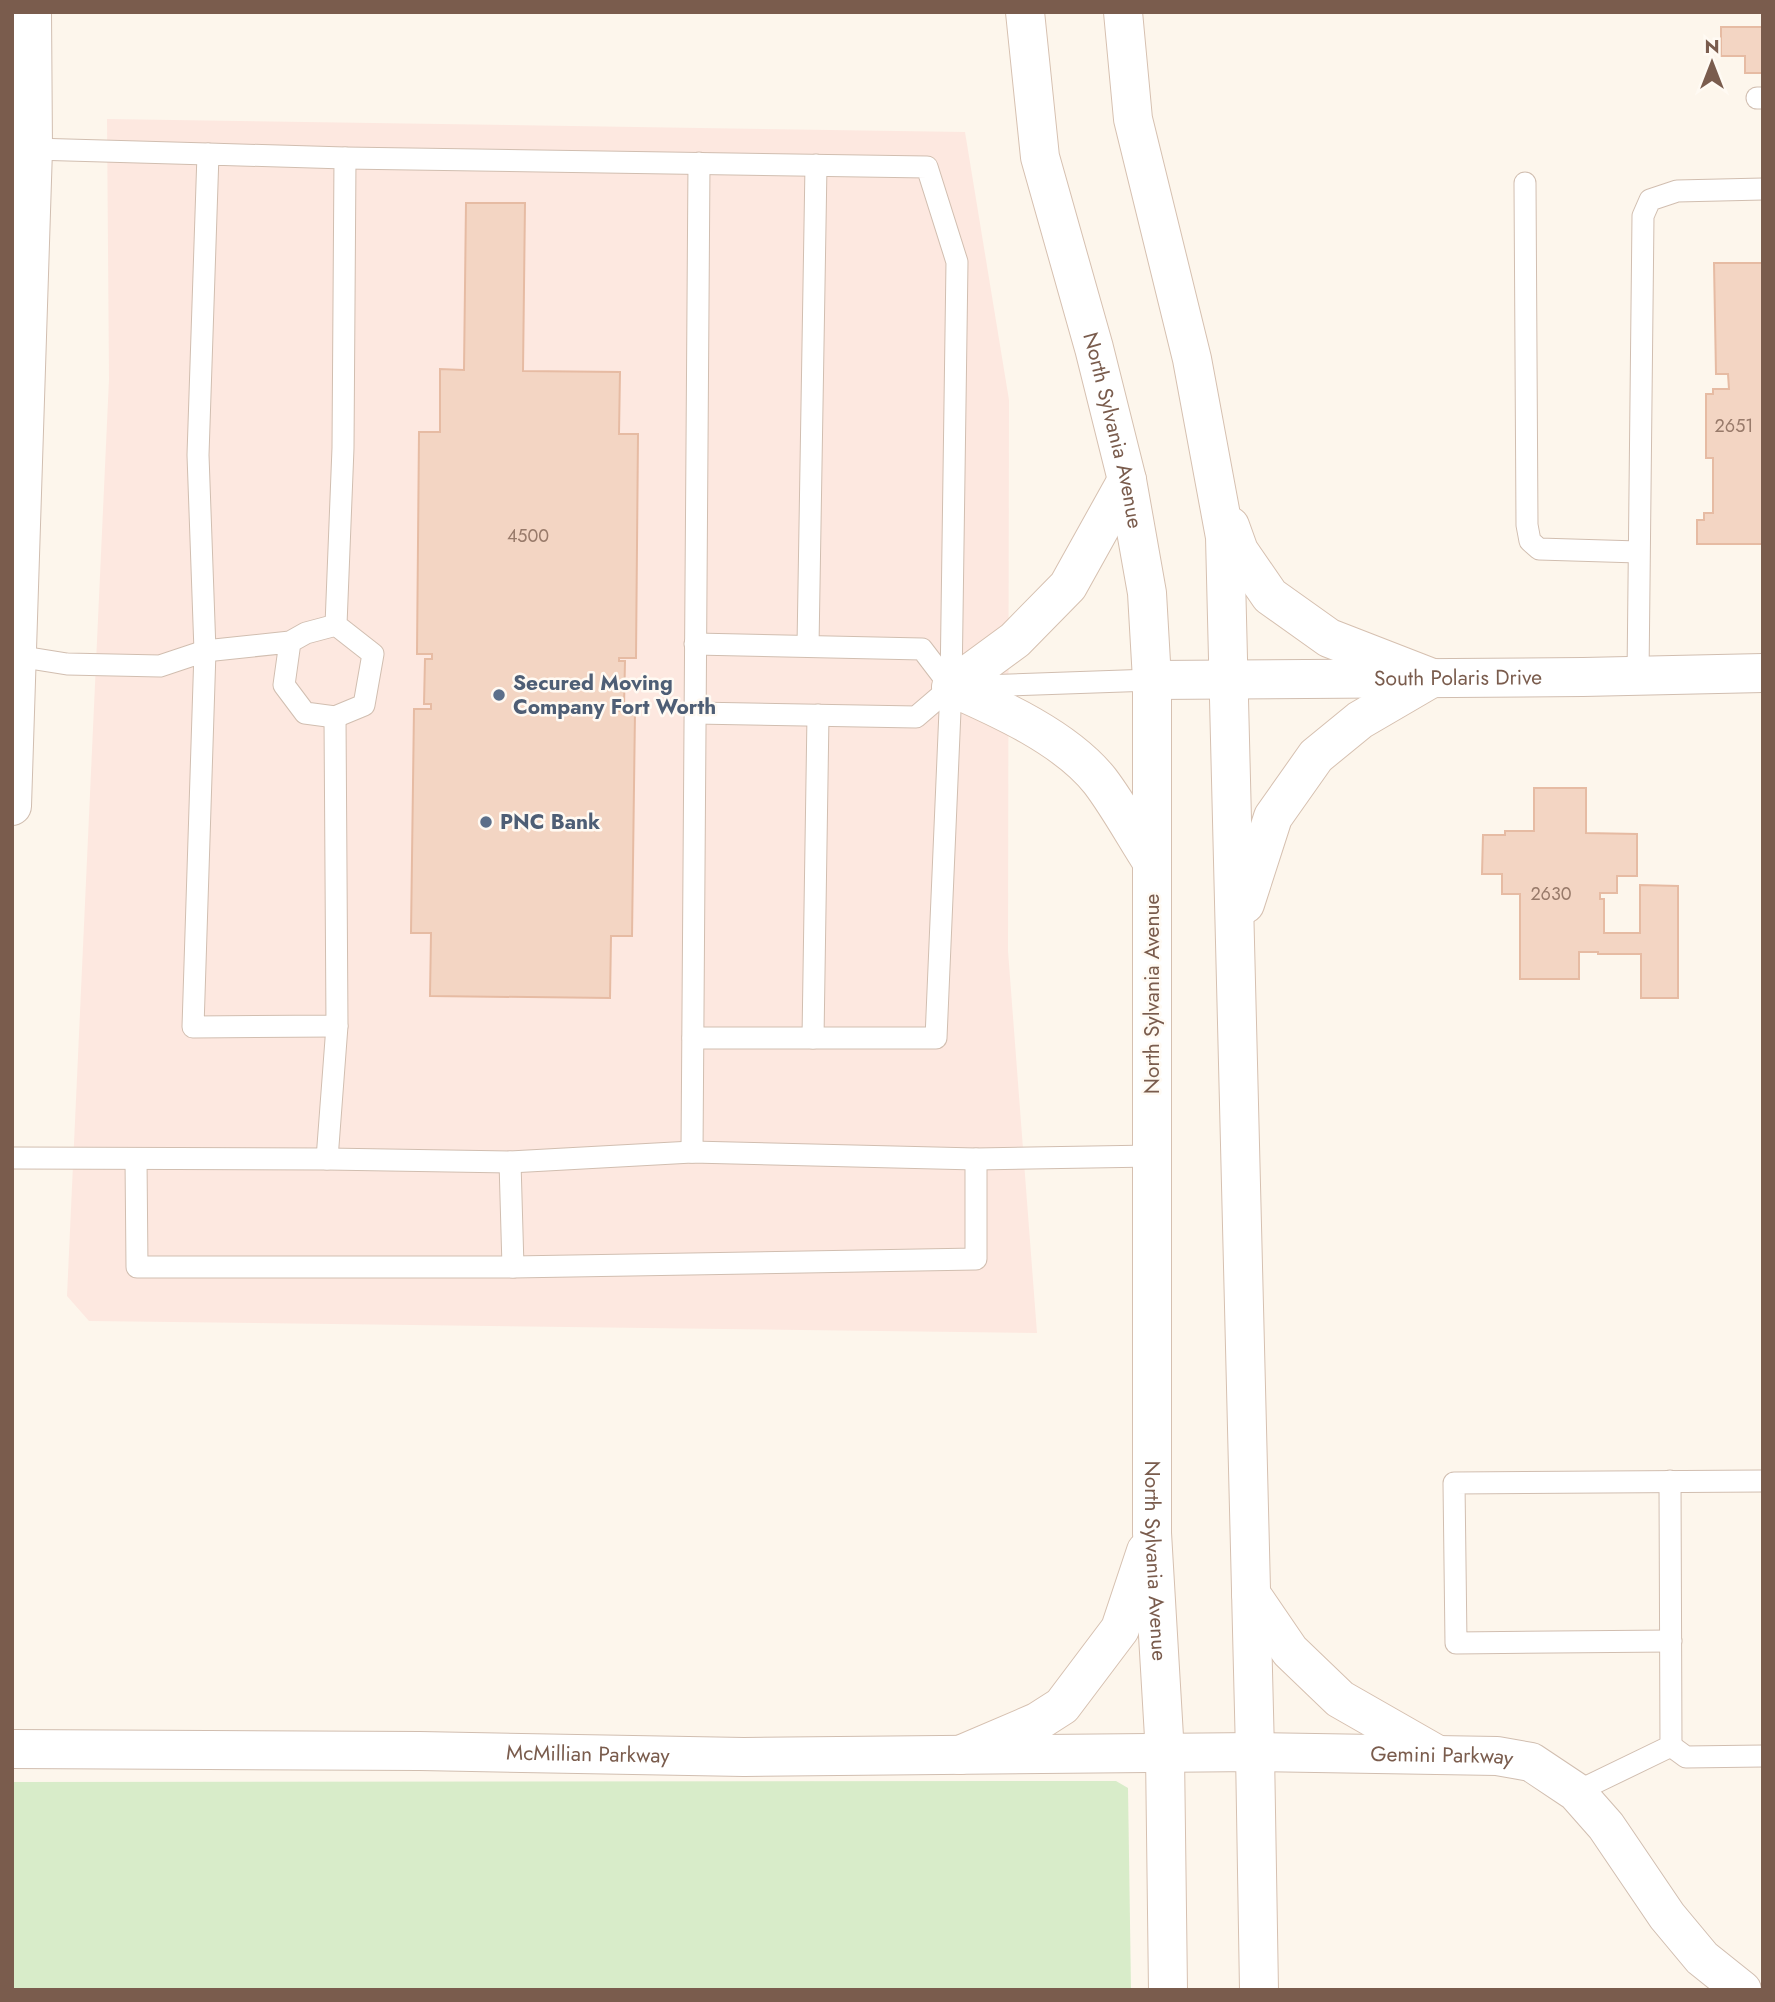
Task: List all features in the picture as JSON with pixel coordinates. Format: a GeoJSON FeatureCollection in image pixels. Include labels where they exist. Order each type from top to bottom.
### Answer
{"type":"FeatureCollection","features":[{"type":"Feature","properties":{"kind":"main road"},"geometry":{"type":"LineString","coordinates":[[12,806],[33,149],[32,12]]}},
{"type":"Feature","properties":{"kind":"main road","name":"North Sylvania Avenue"},"geometry":{"type":"LineString","coordinates":[[1026,12],[1040,157],[1094,348],[1127,480],[1147,593],[1152,680],[1152,1532],[1165,1754],[1168,1990]]}},
{"type":"Feature","properties":{"kind":"main road"},"geometry":{"type":"LineString","coordinates":[[1123,12],[1133,119],[1192,359],[1225,537],[1259,1990]]}},
{"type":"Feature","properties":{"kind":"main road"},"geometry":{"type":"LineString","coordinates":[[951,687],[1015,640],[1068,586],[1127,480]]}},
{"type":"Feature","properties":{"kind":"main road"},"geometry":{"type":"LineString","coordinates":[[1215,484],[1239,551],[1270,596],[1329,638],[1432,678]]}},
{"type":"Feature","properties":{"kind":"main road","name":"South Polaris Drive"},"geometry":{"type":"LineString","coordinates":[[1152,680],[1763,673]]}},
{"type":"Feature","properties":{"kind":"main road"},"geometry":{"type":"LineString","coordinates":[[1236,933],[1273,817],[1317,756],[1360,720],[1432,678]]}},
{"type":"Feature","properties":{"kind":"main road"},"geometry":{"type":"LineString","coordinates":[[951,687],[997,707],[1059,744],[1099,780],[1152,862]]}},
{"type":"Feature","properties":{"kind":"main road"},"geometry":{"type":"LineString","coordinates":[[960,1755],[1037,1722],[1062,1706],[1120,1629],[1152,1532]]}},
{"type":"Feature","properties":{"kind":"main road"},"geometry":{"type":"LineString","coordinates":[[1251,1594],[1290,1651],[1340,1699],[1438,1755]]}},
{"type":"Feature","properties":{"kind":"main road","name":"McMillian Parkway"},"geometry":{"type":"LineString","coordinates":[[12,1749],[420,1751],[744,1757],[1165,1754]]}},
{"type":"Feature","properties":{"kind":"main road","name":"Gemini Parkway"},"geometry":{"type":"LineString","coordinates":[[1165,1754],[1255,1752],[1497,1756],[1531,1762],[1576,1792],[1606,1826],[1667,1916],[1702,1958],[1742,1990]]}},
{"type":"Feature","properties":{"kind":"lane"},"geometry":{"type":"LineString","coordinates":[[33,149],[345,158],[927,167],[957,262],[951,687],[936,1038],[693,1038]]}},
{"type":"Feature","properties":{"kind":"lane"},"geometry":{"type":"LineString","coordinates":[[208,154],[198,455],[205,651],[193,1027],[337,1026]]}},
{"type":"Feature","properties":{"kind":"lane"},"geometry":{"type":"LineString","coordinates":[[336,625],[343,448],[345,158]]}},
{"type":"Feature","properties":{"kind":"lane"},"geometry":{"type":"LineString","coordinates":[[692,1152],[699,163]]}},
{"type":"Feature","properties":{"kind":"lane"},"geometry":{"type":"LineString","coordinates":[[808,646],[816,165]]}},
{"type":"Feature","properties":{"kind":"lane"},"geometry":{"type":"LineString","coordinates":[[1525,183],[1527,525],[1530,541],[1539,549],[1639,552]]}},
{"type":"Feature","properties":{"kind":"lane"},"geometry":{"type":"LineString","coordinates":[[1638,676],[1643,216],[1650,200],[1677,191],[1763,189]]}},
{"type":"Feature","properties":{"kind":"lane"},"geometry":{"type":"LineString","coordinates":[[15,656],[67,664],[160,666],[205,651],[290,642],[306,633],[336,625]]}},
{"type":"Feature","properties":{"kind":"lane"},"geometry":{"type":"LineString","coordinates":[[290,642],[284,685],[305,713],[335,717],[364,705],[373,654],[336,625]]}},
{"type":"Feature","properties":{"kind":"lane"},"geometry":{"type":"LineString","coordinates":[[695,644],[922,649],[951,687]]}},
{"type":"Feature","properties":{"kind":"lane"},"geometry":{"type":"LineString","coordinates":[[695,713],[916,717],[951,687],[1152,680]]}},
{"type":"Feature","properties":{"kind":"lane"},"geometry":{"type":"LineString","coordinates":[[813,1038],[818,715]]}},
{"type":"Feature","properties":{"kind":"lane"},"geometry":{"type":"LineString","coordinates":[[327,1159],[337,1026],[335,717]]}},
{"type":"Feature","properties":{"kind":"lane"},"geometry":{"type":"LineString","coordinates":[[12,1158],[510,1162],[692,1152],[976,1159],[1152,1156]]}},
{"type":"Feature","properties":{"kind":"lane"},"geometry":{"type":"LineString","coordinates":[[136,1159],[137,1267],[513,1267],[976,1259],[976,1159]]}},
{"type":"Feature","properties":{"kind":"lane"},"geometry":{"type":"LineString","coordinates":[[510,1162],[513,1267]]}},
{"type":"Feature","properties":{"kind":"lane"},"geometry":{"type":"LineString","coordinates":[[1671,1641],[1456,1643],[1454,1483],[1763,1480]]}},
{"type":"Feature","properties":{"kind":"lane"},"geometry":{"type":"LineString","coordinates":[[1670,1481],[1671,1746]]}},
{"type":"Feature","properties":{"kind":"lane"},"geometry":{"type":"LineString","coordinates":[[1671,1746],[1686,1757],[1763,1756]]}},
{"type":"Feature","properties":{"kind":"lane"},"geometry":{"type":"LineString","coordinates":[[1576,1792],[1671,1746]]}},
{"type":"Feature","properties":{"kind":"shaded area"},"geometry":{"type":"Polygon","coordinates":[[[107,119],[965,132],[1009,400],[1008,951],[1037,1333],[89,1321],[67,1296],[109,379],[107,119]]]}},
{"type":"Feature","properties":{"kind":"green space"},"geometry":{"type":"Polygon","coordinates":[[[1116,1781],[1128,1788],[1131,1990],[12,1990],[12,1782],[1116,1781]]]}},
{"type":"Feature","properties":{"kind":"building"},"geometry":{"type":"Polygon","coordinates":[[[1721,27],[1763,27],[1763,73],[1745,73],[1745,56],[1721,56],[1721,27]]]}},
{"type":"Feature","properties":{"kind":"building"},"geometry":{"type":"Polygon","coordinates":[[[466,203],[525,203],[523,371],[620,372],[619,434],[638,434],[636,658],[619,658],[619,661],[625,661],[624,707],[618,707],[618,711],[635,712],[632,936],[611,936],[610,998],[430,996],[431,933],[411,933],[414,709],[431,709],[431,704],[424,704],[425,659],[432,659],[432,654],[417,654],[419,432],[440,432],[440,369],[464,370],[466,203]]]}},
{"type":"Feature","properties":{"kind":"building"},"geometry":{"type":"Polygon","coordinates":[[[1714,263],[1763,263],[1763,549],[1762,544],[1697,544],[1697,520],[1704,520],[1704,513],[1713,513],[1713,458],[1706,458],[1706,394],[1713,394],[1713,389],[1729,389],[1728,374],[1716,374],[1714,263]]]}},
{"type":"Feature","properties":{"kind":"building"},"geometry":{"type":"Polygon","coordinates":[[[1534,788],[1586,788],[1586,833],[1637,834],[1637,876],[1617,876],[1617,893],[1600,893],[1600,899],[1604,899],[1604,933],[1640,933],[1640,885],[1678,886],[1678,998],[1641,998],[1641,954],[1579,952],[1579,979],[1520,979],[1520,894],[1502,894],[1502,874],[1482,874],[1483,835],[1505,835],[1505,831],[1534,831],[1534,788]]]}},
{"type":"Feature","properties":{"kind":"place","name":"Secured Moving Company Fort Worth"},"geometry":{"type":"Point","coordinates":[499,695]}},
{"type":"Feature","properties":{"kind":"place","name":"PNC Bank"},"geometry":{"type":"Point","coordinates":[486,822]}}]}
